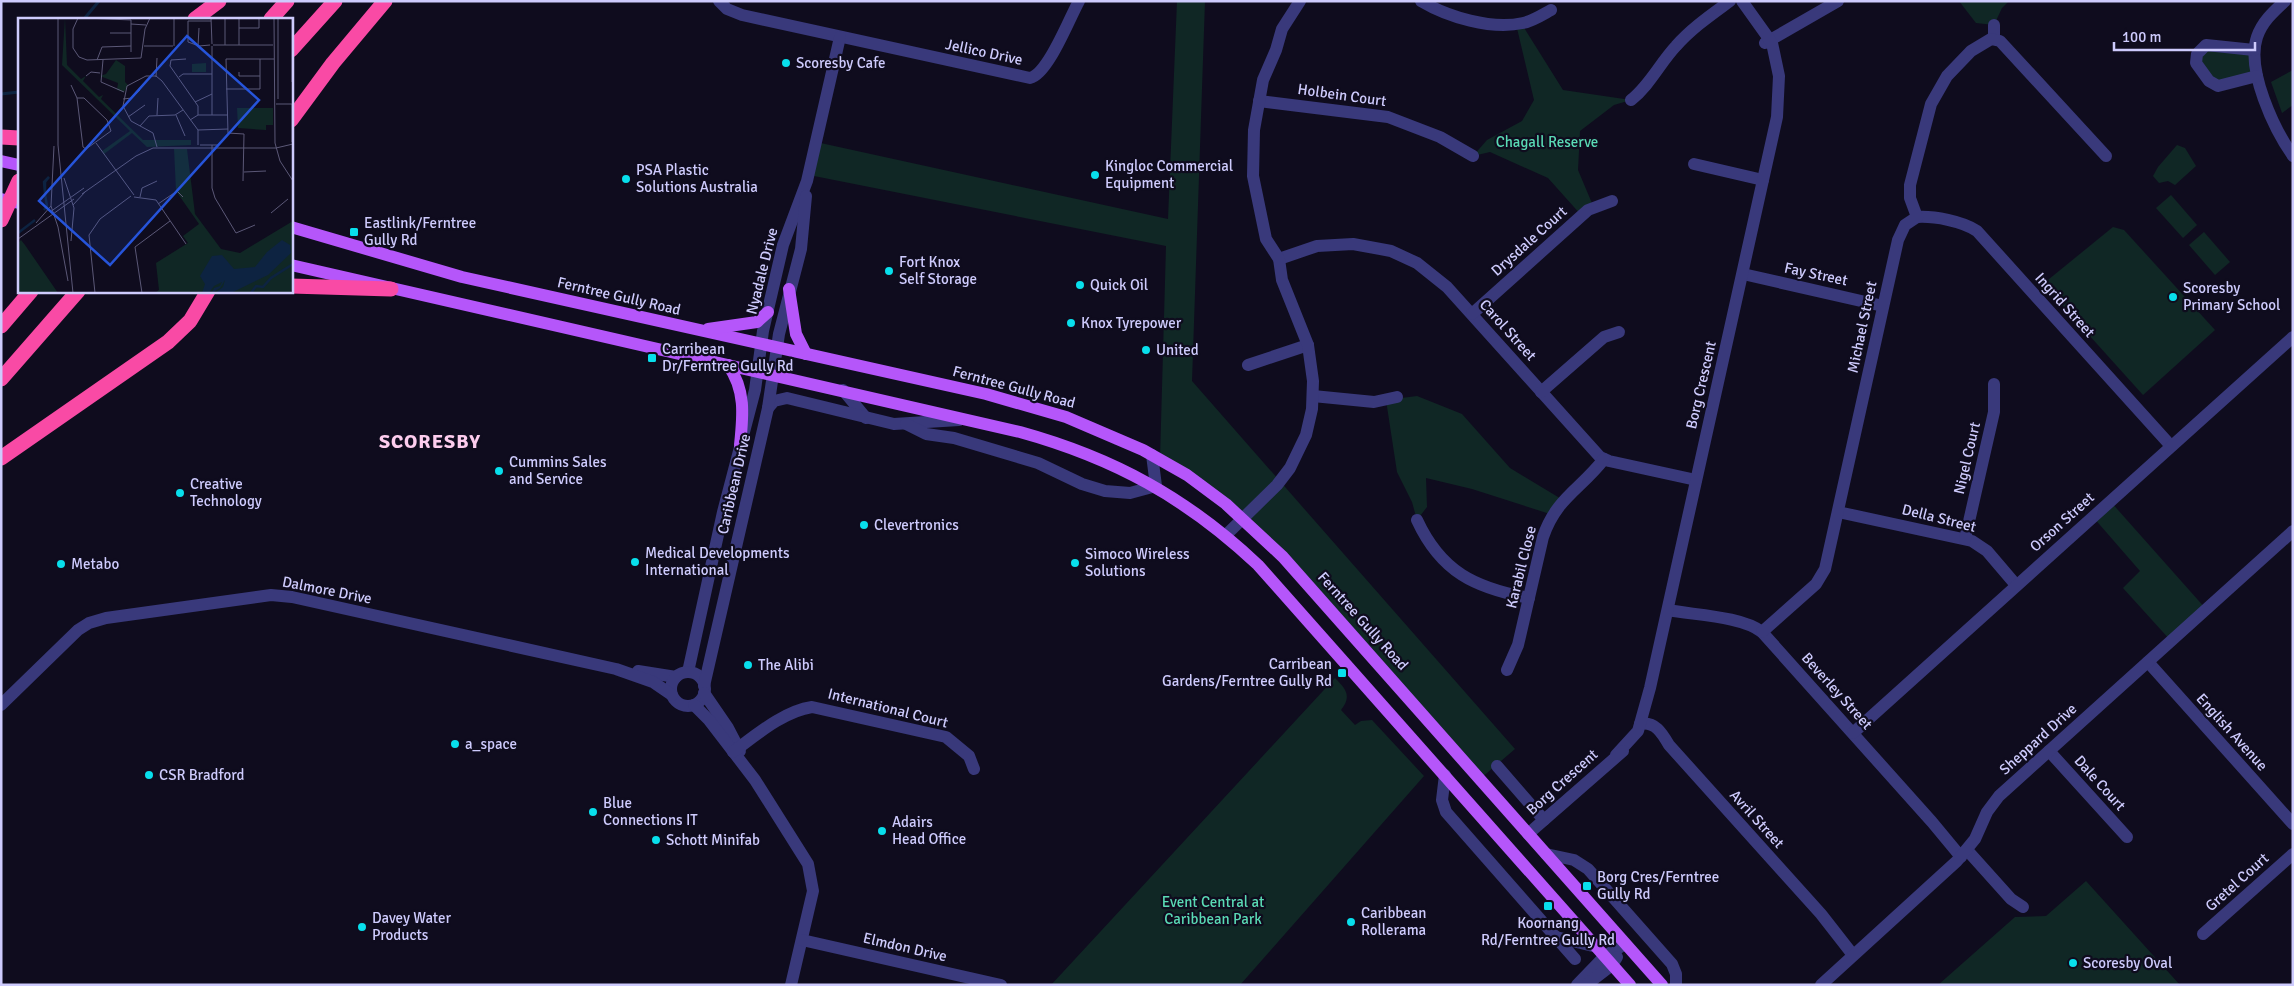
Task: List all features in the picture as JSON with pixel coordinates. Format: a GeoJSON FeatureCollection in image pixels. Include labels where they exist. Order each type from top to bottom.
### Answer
{"type":"FeatureCollection","features":[{"type":"Feature","properties":{"kind":"highway"},"geometry":{"type":"LineString","coordinates":[[196,18],[219,1]]}},
{"type":"Feature","properties":{"kind":"highway"},"geometry":{"type":"LineString","coordinates":[[272,18],[287,1]]}},
{"type":"Feature","properties":{"kind":"highway"},"geometry":{"type":"LineString","coordinates":[[292,49],[335,1]]}},
{"type":"Feature","properties":{"kind":"highway"},"geometry":{"type":"LineString","coordinates":[[292,119],[333,63],[385,1]]}},
{"type":"Feature","properties":{"kind":"highway"},"geometry":{"type":"LineString","coordinates":[[1,137],[18,138]]}},
{"type":"Feature","properties":{"kind":"highway"},"geometry":{"type":"LineString","coordinates":[[1,220],[18,182]]}},
{"type":"Feature","properties":{"kind":"highway"},"geometry":{"type":"LineString","coordinates":[[292,286],[391,289]]}},
{"type":"Feature","properties":{"kind":"highway"},"geometry":{"type":"LineString","coordinates":[[1,326],[30,292]]}},
{"type":"Feature","properties":{"kind":"highway"},"geometry":{"type":"LineString","coordinates":[[1,379],[77,292]]}},
{"type":"Feature","properties":{"kind":"highway"},"geometry":{"type":"LineString","coordinates":[[1,458],[168,342],[190,320],[208,292]]}},
{"type":"Feature","properties":{"kind":"main road"},"geometry":{"type":"LineString","coordinates":[[1,161],[18,165]]}},
{"type":"Feature","properties":{"kind":"main road","name":"Ferntree Gully Road"},"geometry":{"type":"LineString","coordinates":[[292,227],[462,277],[1027,404],[1098,429],[1152,454],[1206,488],[1243,518],[1308,584],[1662,985]]}},
{"type":"Feature","properties":{"kind":"main road"},"geometry":{"type":"LineString","coordinates":[[292,265],[971,420],[1082,451],[1156,486],[1196,512],[1226,535],[1276,584],[1630,985]]}},
{"type":"Feature","properties":{"kind":"main road"},"geometry":{"type":"LineString","coordinates":[[789,289],[796,334],[806,354]]}},
{"type":"Feature","properties":{"kind":"main road"},"geometry":{"type":"LineString","coordinates":[[698,330],[757,322],[768,312]]}},
{"type":"Feature","properties":{"kind":"main road"},"geometry":{"type":"LineString","coordinates":[[728,365],[739,383],[742,393],[743,415],[740,445]]}},
{"type":"Feature","properties":{"kind":"street"},"geometry":{"type":"LineString","coordinates":[[718,1],[733,13],[840,37]]}},
{"type":"Feature","properties":{"kind":"street","name":"Jellico Drive"},"geometry":{"type":"LineString","coordinates":[[840,37],[1030,78],[1036,77],[1045,66],[1079,1]]}},
{"type":"Feature","properties":{"kind":"street"},"geometry":{"type":"LineString","coordinates":[[1226,535],[1277,486],[1295,461],[1306,435],[1313,396],[1308,345],[1282,280],[1279,259],[1266,239],[1255,194],[1253,144],[1265,75],[1276,50],[1282,29],[1300,1]]}},
{"type":"Feature","properties":{"kind":"street"},"geometry":{"type":"LineString","coordinates":[[1421,1],[1448,13],[1497,24],[1525,22],[1551,10]]}},
{"type":"Feature","properties":{"kind":"street"},"geometry":{"type":"LineString","coordinates":[[1631,100],[1644,89],[1675,46],[1730,1]]}},
{"type":"Feature","properties":{"kind":"street"},"geometry":{"type":"LineString","coordinates":[[1768,41],[1838,1]]}},
{"type":"Feature","properties":{"kind":"street"},"geometry":{"type":"LineString","coordinates":[[2285,1],[2263,24],[2254,50],[2257,76],[2272,117],[2292,153]]}},
{"type":"Feature","properties":{"kind":"street","name":"Borg Crescent"},"geometry":{"type":"LineString","coordinates":[[1528,834],[1616,755],[1643,725],[1777,117],[1779,88],[1768,41],[1752,27],[1744,5]]}},
{"type":"Feature","properties":{"kind":"street"},"geometry":{"type":"LineString","coordinates":[[1994,25],[1994,38]]}},
{"type":"Feature","properties":{"kind":"street","name":"Nyadale Drive"},"geometry":{"type":"LineString","coordinates":[[757,371],[761,344],[783,245],[807,181],[840,37]]}},
{"type":"Feature","properties":{"kind":"street"},"geometry":{"type":"LineString","coordinates":[[1994,38],[2007,46],[2106,156]]}},
{"type":"Feature","properties":{"kind":"street"},"geometry":{"type":"LineString","coordinates":[[1917,217],[1910,198],[1910,185],[1925,121],[1931,104],[1953,68],[1977,46],[1994,38]]}},
{"type":"Feature","properties":{"kind":"street"},"geometry":{"type":"LineString","coordinates":[[2254,50],[2206,45],[2197,54],[2196,64],[2209,81],[2218,86],[2257,76]]}},
{"type":"Feature","properties":{"kind":"street","name":"Holbein Court"},"geometry":{"type":"LineString","coordinates":[[1259,101],[1388,117],[1440,137],[1473,156]]}},
{"type":"Feature","properties":{"kind":"street"},"geometry":{"type":"LineString","coordinates":[[1694,164],[1763,180]]}},
{"type":"Feature","properties":{"kind":"street","name":"Nyadale Drive"},"geometry":{"type":"LineString","coordinates":[[777,347],[789,289],[801,248],[807,181]]}},
{"type":"Feature","properties":{"kind":"street","name":"Drysdale Court"},"geometry":{"type":"LineString","coordinates":[[1472,314],[1588,210],[1612,201]]}},
{"type":"Feature","properties":{"kind":"street","name":"Michael Street"},"geometry":{"type":"LineString","coordinates":[[1762,632],[1821,577],[1838,512],[1900,233],[1905,224],[1917,217]]}},
{"type":"Feature","properties":{"kind":"street","name":"Ingrid Street"},"geometry":{"type":"LineString","coordinates":[[1917,217],[1930,217],[1977,230],[2171,446]]}},
{"type":"Feature","properties":{"kind":"street","name":"Carol Street"},"geometry":{"type":"LineString","coordinates":[[1279,259],[1304,250],[1339,243],[1362,244],[1391,251],[1418,263],[1432,274],[1472,314],[1604,459]]}},
{"type":"Feature","properties":{"kind":"street","name":"Fay Street"},"geometry":{"type":"LineString","coordinates":[[1743,274],[1883,306]]}},
{"type":"Feature","properties":{"kind":"street"},"geometry":{"type":"LineString","coordinates":[[1541,392],[1604,337],[1619,332]]}},
{"type":"Feature","properties":{"kind":"street","name":"Orson Street"},"geometry":{"type":"LineString","coordinates":[[1853,733],[2293,337]]}},
{"type":"Feature","properties":{"kind":"street"},"geometry":{"type":"LineString","coordinates":[[1248,364],[1308,345]]}},
{"type":"Feature","properties":{"kind":"street","name":"Caribbean Drive"},"geometry":{"type":"LineString","coordinates":[[704,690],[768,408],[777,347]]}},
{"type":"Feature","properties":{"kind":"street","name":"Caribbean Drive"},"geometry":{"type":"LineString","coordinates":[[682,675],[755,390],[757,371]]}},
{"type":"Feature","properties":{"kind":"street","name":"Nigel Court"},"geometry":{"type":"LineString","coordinates":[[1965,539],[1994,412],[1994,384]]}},
{"type":"Feature","properties":{"kind":"street"},"geometry":{"type":"LineString","coordinates":[[843,390],[866,418]]}},
{"type":"Feature","properties":{"kind":"street"},"geometry":{"type":"LineString","coordinates":[[1313,396],[1374,402],[1398,397]]}},
{"type":"Feature","properties":{"kind":"street"},"geometry":{"type":"LineString","coordinates":[[768,408],[774,401],[786,398],[894,424],[971,420]]}},
{"type":"Feature","properties":{"kind":"street"},"geometry":{"type":"LineString","coordinates":[[906,424],[926,434],[954,438],[1038,463],[1082,484],[1105,491],[1130,493],[1156,486],[1152,454]]}},
{"type":"Feature","properties":{"kind":"street"},"geometry":{"type":"LineString","coordinates":[[1604,459],[1696,480]]}},
{"type":"Feature","properties":{"kind":"street","name":"Karabil Close"},"geometry":{"type":"LineString","coordinates":[[1507,670],[1517,652],[1543,538],[1552,515],[1563,500],[1604,459]]}},
{"type":"Feature","properties":{"kind":"street","name":"Della Street"},"geometry":{"type":"LineString","coordinates":[[1838,512],[1965,539],[1984,548],[2016,585]]}},
{"type":"Feature","properties":{"kind":"street"},"geometry":{"type":"LineString","coordinates":[[1417,520],[1432,546],[1460,576],[1474,583],[1529,598]]}},
{"type":"Feature","properties":{"kind":"street","name":"Sheppard Drive"},"geometry":{"type":"LineString","coordinates":[[1821,985],[1964,853],[1995,800],[2293,531]]}},
{"type":"Feature","properties":{"kind":"street","name":"Dalmore Drive"},"geometry":{"type":"LineString","coordinates":[[1,705],[72,635],[89,623],[106,618],[271,595],[292,597],[616,669],[653,682],[672,695]]}},
{"type":"Feature","properties":{"kind":"street","name":"Beverley Street"},"geometry":{"type":"LineString","coordinates":[[1668,607],[1752,625],[1762,632],[1932,822],[2011,899],[2023,907]]}},
{"type":"Feature","properties":{"kind":"street","name":"English Avenue"},"geometry":{"type":"LineString","coordinates":[[2148,662],[2293,824]]}},
{"type":"Feature","properties":{"kind":"street","name":"Dalmore Drive"},"geometry":{"type":"LineString","coordinates":[[616,669],[682,675]]}},
{"type":"Feature","properties":{"kind":"street"},"geometry":{"type":"LineString","coordinates":[[736,750],[694,705],[684,705],[672,695],[671,686],[682,675],[699,677],[736,750],[808,864],[812,891],[792,985]]}},
{"type":"Feature","properties":{"kind":"street"},"geometry":{"type":"LineString","coordinates":[[694,705],[704,690]]}},
{"type":"Feature","properties":{"kind":"street","name":"International Court"},"geometry":{"type":"LineString","coordinates":[[736,750],[792,713],[805,708],[820,708],[946,737],[968,756],[974,769]]}},
{"type":"Feature","properties":{"kind":"street","name":"Avril Street"},"geometry":{"type":"LineString","coordinates":[[1643,725],[1669,745],[1856,953]]}},
{"type":"Feature","properties":{"kind":"street","name":"Dale Court"},"geometry":{"type":"LineString","coordinates":[[2049,751],[2127,837]]}},
{"type":"Feature","properties":{"kind":"street"},"geometry":{"type":"LineString","coordinates":[[1497,766],[1544,820]]}},
{"type":"Feature","properties":{"kind":"street"},"geometry":{"type":"LineString","coordinates":[[1445,775],[1442,800],[1446,812],[1575,959]]}},
{"type":"Feature","properties":{"kind":"street"},"geometry":{"type":"LineString","coordinates":[[1546,854],[1574,860],[1588,869],[1672,964],[1676,974],[1676,985]]}},
{"type":"Feature","properties":{"kind":"street","name":"Gretel Court"},"geometry":{"type":"LineString","coordinates":[[2203,934],[2293,854]]}},
{"type":"Feature","properties":{"kind":"street"},"geometry":{"type":"LineString","coordinates":[[1556,937],[1605,956]]}},
{"type":"Feature","properties":{"kind":"street","name":"Elmdon Drive"},"geometry":{"type":"LineString","coordinates":[[802,940],[1001,985]]}},
{"type":"Feature","properties":{"kind":"street"},"geometry":{"type":"LineString","coordinates":[[1577,985],[1605,956],[1625,944]]}},
{"type":"Feature","properties":{"kind":"street"},"geometry":{"type":"LineString","coordinates":[[1586,985],[1605,956]]}},
{"type":"Feature","properties":{"kind":"green space"},"geometry":{"type":"Polygon","coordinates":[[[1177,1],[1205,1],[1192,381],[1515,749],[1480,779],[1283,557],[1160,459],[1166,246],[809,175],[816,142],[1168,219],[1177,1]]]}},
{"type":"Feature","properties":{"kind":"green space"},"geometry":{"type":"Polygon","coordinates":[[[1959,1],[2009,1],[2002,8],[1994,25],[1976,23],[1959,1]]]}},
{"type":"Feature","properties":{"kind":"green space","name":"Chagall Reserve"},"geometry":{"type":"Polygon","coordinates":[[[1521,23],[1563,90],[1631,100],[1614,105],[1580,131],[1578,170],[1594,208],[1582,216],[1548,178],[1490,152],[1473,156],[1487,140],[1522,121],[1534,100],[1516,24],[1521,23]]]}},
{"type":"Feature","properties":{"kind":"green space"},"geometry":{"type":"Polygon","coordinates":[[[2199,50],[2254,50],[2257,76],[2218,86],[2197,54],[2199,50]]]}},
{"type":"Feature","properties":{"kind":"green space"},"geometry":{"type":"Polygon","coordinates":[[[2293,70],[2293,105],[2282,113],[2271,82],[2293,70]]]}},
{"type":"Feature","properties":{"kind":"green space"},"geometry":{"type":"Polygon","coordinates":[[[2177,145],[2185,148],[2196,166],[2175,185],[2168,181],[2159,183],[2153,176],[2158,167],[2177,145]]]}},
{"type":"Feature","properties":{"kind":"green space"},"geometry":{"type":"Polygon","coordinates":[[[2171,195],[2197,225],[2183,238],[2156,208],[2171,195]]]}},
{"type":"Feature","properties":{"kind":"green space"},"geometry":{"type":"Polygon","coordinates":[[[2113,227],[2124,230],[2215,330],[2143,395],[2043,284],[2113,227]]]}},
{"type":"Feature","properties":{"kind":"green space"},"geometry":{"type":"Polygon","coordinates":[[[2204,232],[2230,262],[2215,275],[2189,245],[2204,232]]]}},
{"type":"Feature","properties":{"kind":"green space"},"geometry":{"type":"Polygon","coordinates":[[[1417,396],[1462,414],[1510,468],[1563,500],[1553,515],[1472,489],[1426,478],[1427,507],[1417,520],[1412,502],[1397,472],[1386,400],[1417,396]]]}},
{"type":"Feature","properties":{"kind":"green space"},"geometry":{"type":"Polygon","coordinates":[[[2110,501],[2206,609],[2171,641],[2123,588],[2140,571],[2093,517],[2110,501]]]}},
{"type":"Feature","properties":{"kind":"green space","name":"Event Central at Caribbean Park"},"geometry":{"type":"Polygon","coordinates":[[[1335,678],[1345,689],[1347,697],[1341,710],[1355,725],[1361,721],[1372,720],[1424,776],[1240,985],[1051,985],[1335,678]]]}},
{"type":"Feature","properties":{"kind":"green space"},"geometry":{"type":"Polygon","coordinates":[[[2086,881],[2180,985],[1938,985],[2015,917],[2046,916],[2086,881]]]}},
{"type":"Feature","properties":{"kind":"waterway"},"geometry":{"type":"LineString","coordinates":[[85,18],[99,1]]}},
{"type":"Feature","properties":{"kind":"waterway"},"geometry":{"type":"LineString","coordinates":[[1,94],[18,92]]}},
{"type":"Feature","properties":{"kind":"place","name":"Scoresby Cafe"},"geometry":{"type":"Point","coordinates":[786,63]}},
{"type":"Feature","properties":{"kind":"place","name":"Kingloc Commercial Equipment"},"geometry":{"type":"Point","coordinates":[1095,175]}},
{"type":"Feature","properties":{"kind":"place","name":"PSA Plastic Solutions Australia"},"geometry":{"type":"Point","coordinates":[626,179]}},
{"type":"Feature","properties":{"kind":"place","name":"Eastlink/Ferntree Gully Rd"},"geometry":{"type":"Point","coordinates":[354,232]}},
{"type":"Feature","properties":{"kind":"place","name":"Fort Knox Self Storage"},"geometry":{"type":"Point","coordinates":[889,271]}},
{"type":"Feature","properties":{"kind":"place","name":"Quick Oil"},"geometry":{"type":"Point","coordinates":[1080,285]}},
{"type":"Feature","properties":{"kind":"place","name":"Scoresby Primary School"},"geometry":{"type":"Point","coordinates":[2173,297]}},
{"type":"Feature","properties":{"kind":"place","name":"Knox Tyrepower"},"geometry":{"type":"Point","coordinates":[1071,323]}},
{"type":"Feature","properties":{"kind":"place","name":"United"},"geometry":{"type":"Point","coordinates":[1146,350]}},
{"type":"Feature","properties":{"kind":"place","name":"Carribean Dr/Ferntree Gully Rd"},"geometry":{"type":"Point","coordinates":[652,358]}},
{"type":"Feature","properties":{"kind":"place","name":"Cummins Sales and Service"},"geometry":{"type":"Point","coordinates":[499,471]}},
{"type":"Feature","properties":{"kind":"place","name":"Creative Technology"},"geometry":{"type":"Point","coordinates":[180,493]}},
{"type":"Feature","properties":{"kind":"place","name":"Clevertronics"},"geometry":{"type":"Point","coordinates":[864,525]}},
{"type":"Feature","properties":{"kind":"place","name":"Medical Developments International"},"geometry":{"type":"Point","coordinates":[635,562]}},
{"type":"Feature","properties":{"kind":"place","name":"Simoco Wireless Solutions"},"geometry":{"type":"Point","coordinates":[1075,563]}},
{"type":"Feature","properties":{"kind":"place","name":"Metabo"},"geometry":{"type":"Point","coordinates":[61,564]}},
{"type":"Feature","properties":{"kind":"place","name":"The Alibi"},"geometry":{"type":"Point","coordinates":[748,665]}},
{"type":"Feature","properties":{"kind":"place","name":"Carribean Gardens/Ferntree Gully Rd"},"geometry":{"type":"Point","coordinates":[1342,673]}},
{"type":"Feature","properties":{"kind":"place","name":"a_space"},"geometry":{"type":"Point","coordinates":[455,744]}},
{"type":"Feature","properties":{"kind":"place","name":"CSR Bradford"},"geometry":{"type":"Point","coordinates":[149,775]}},
{"type":"Feature","properties":{"kind":"place","name":"Blue Connections IT"},"geometry":{"type":"Point","coordinates":[593,812]}},
{"type":"Feature","properties":{"kind":"place","name":"Adairs Head Office"},"geometry":{"type":"Point","coordinates":[882,831]}},
{"type":"Feature","properties":{"kind":"place","name":"Schott Minifab"},"geometry":{"type":"Point","coordinates":[656,840]}},
{"type":"Feature","properties":{"kind":"place","name":"Borg Cres/Ferntree Gully Rd"},"geometry":{"type":"Point","coordinates":[1587,886]}},
{"type":"Feature","properties":{"kind":"place","name":"Koornang Rd/Ferntree Gully Rd"},"geometry":{"type":"Point","coordinates":[1548,906]}},
{"type":"Feature","properties":{"kind":"place","name":"Caribbean Rollerama"},"geometry":{"type":"Point","coordinates":[1351,922]}},
{"type":"Feature","properties":{"kind":"place","name":"Davey Water Products"},"geometry":{"type":"Point","coordinates":[362,927]}},
{"type":"Feature","properties":{"kind":"place","name":"Scoresby Oval"},"geometry":{"type":"Point","coordinates":[2073,963]}},
{"type":"Feature","properties":{"kind":"district","name":"SCORESBY"},"geometry":{"type":"Point","coordinates":[430,441]}}]}
